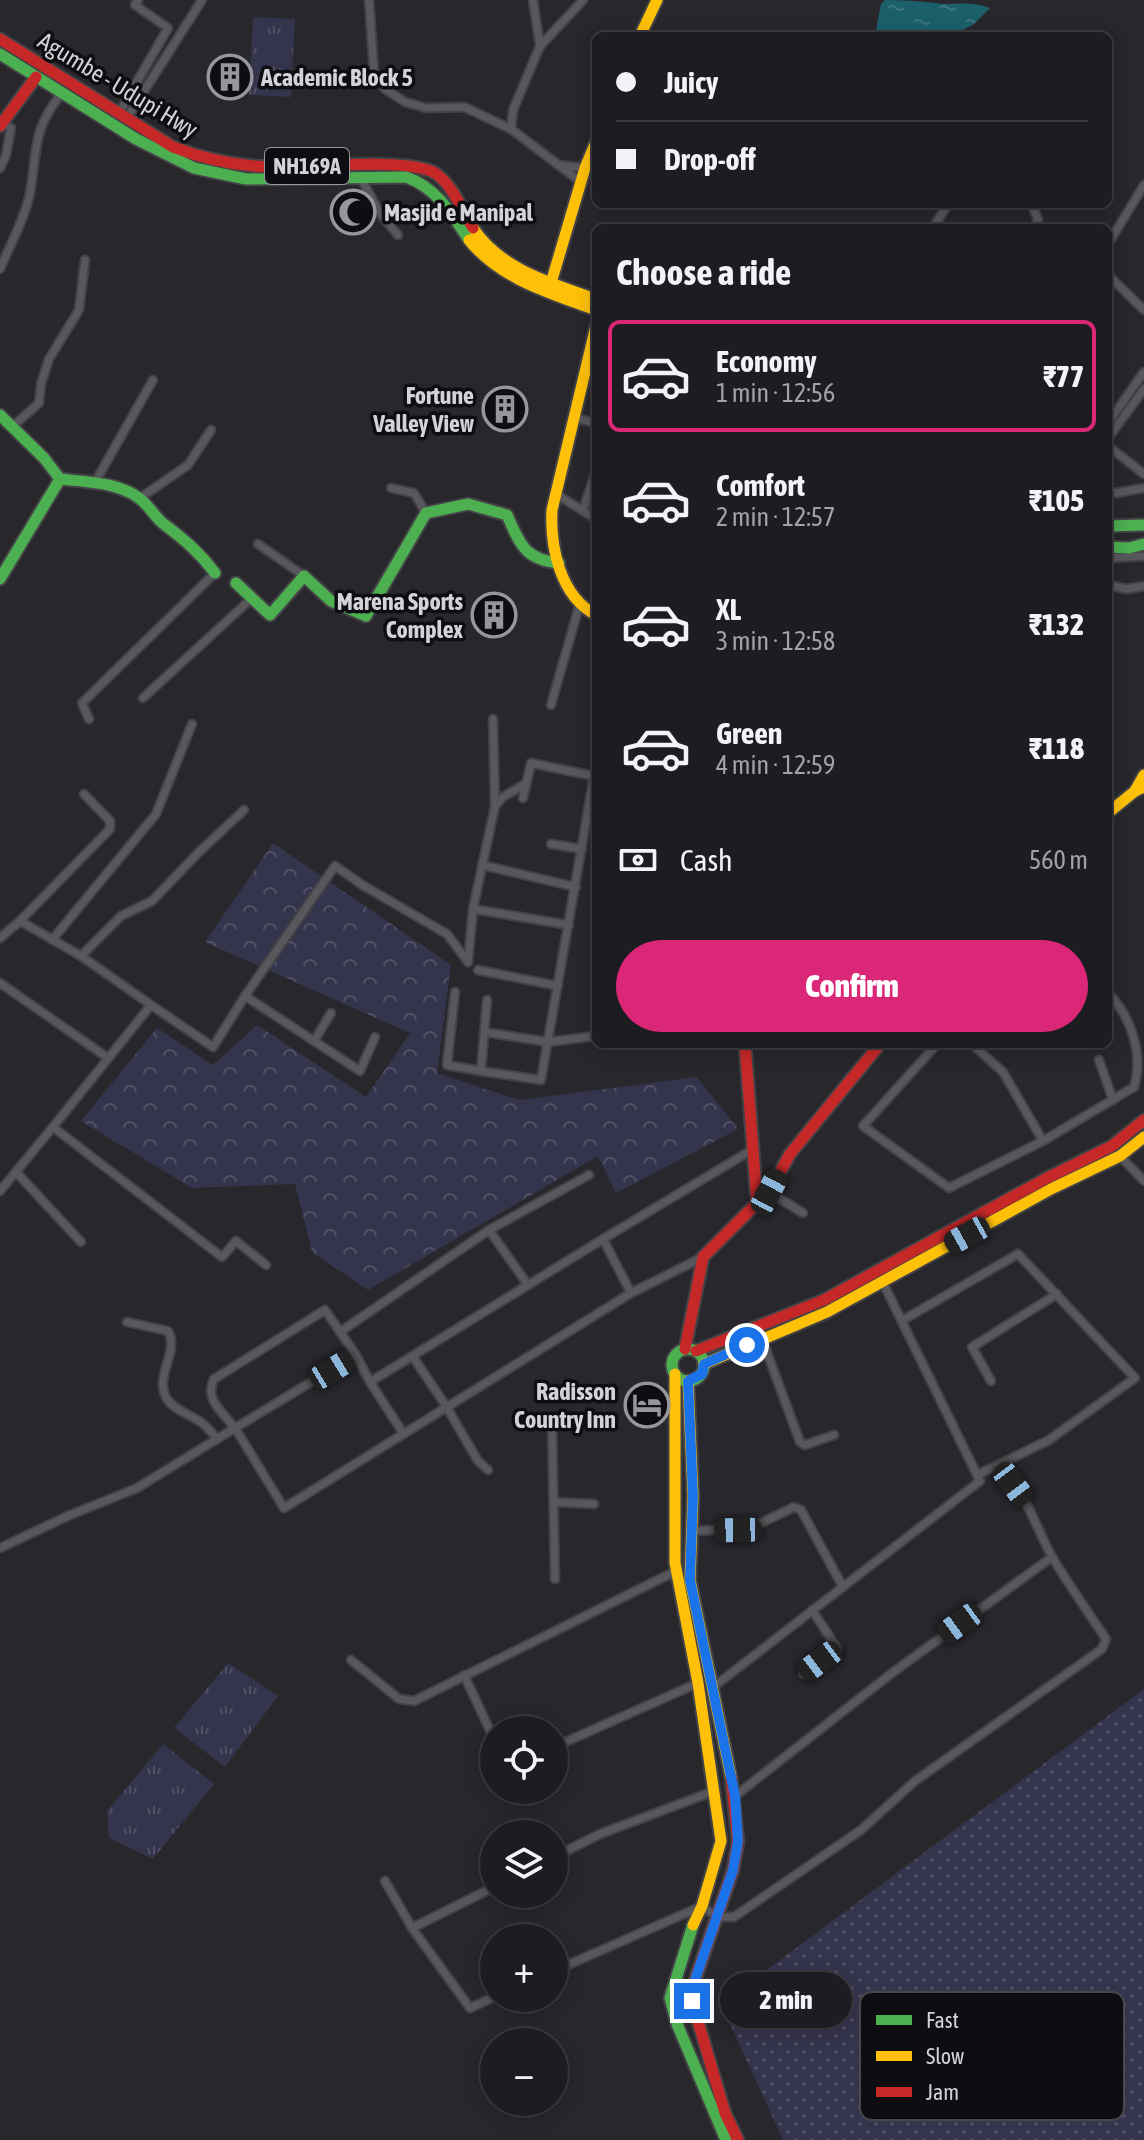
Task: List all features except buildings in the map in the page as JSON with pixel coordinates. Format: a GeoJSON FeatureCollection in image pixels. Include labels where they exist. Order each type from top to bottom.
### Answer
{"type":"FeatureCollection","features":[{"type":"Feature","properties":{"kind":"main road"},"geometry":{"type":"LineString","coordinates":[[642,32],[657,0]]}},
{"type":"Feature","properties":{"kind":"main road","name":"Agumbe - Udupi Hwy"},"geometry":{"type":"LineString","coordinates":[[0,39],[191,156],[232,165],[407,166],[433,172],[450,190],[478,236],[491,250],[550,288],[592,308]]}},
{"type":"Feature","properties":{"kind":"main road","name":"NH169A"},"geometry":{"type":"LineString","coordinates":[[0,54],[62,93]]}},
{"type":"Feature","properties":{"kind":"main road"},"geometry":{"type":"LineString","coordinates":[[1,124],[36,77]]}},
{"type":"Feature","properties":{"kind":"main road","name":"Agumbe - Udupi Hwy"},"geometry":{"type":"LineString","coordinates":[[62,93],[181,164],[228,177],[406,177],[418,180],[438,196],[485,258],[523,282],[592,298]]}},
{"type":"Feature","properties":{"kind":"main road"},"geometry":{"type":"LineString","coordinates":[[550,288],[592,151]]}},
{"type":"Feature","properties":{"kind":"main road"},"geometry":{"type":"LineString","coordinates":[[592,344],[552,510],[551,535],[570,589],[592,614]]}},
{"type":"Feature","properties":{"kind":"main road"},"geometry":{"type":"LineString","coordinates":[[0,415],[44,458],[60,479],[118,487],[140,498],[164,524],[180,532],[196,547],[215,573]]}},
{"type":"Feature","properties":{"kind":"main road"},"geometry":{"type":"LineString","coordinates":[[0,579],[60,479]]}},
{"type":"Feature","properties":{"kind":"main road"},"geometry":{"type":"LineString","coordinates":[[236,583],[270,615],[304,576],[331,601],[366,616],[426,513],[468,504],[507,515],[523,550],[541,562],[559,563]]}},
{"type":"Feature","properties":{"kind":"main road"},"geometry":{"type":"LineString","coordinates":[[1112,526],[1144,525]]}},
{"type":"Feature","properties":{"kind":"main road"},"geometry":{"type":"LineString","coordinates":[[1112,547],[1129,548],[1144,544]]}},
{"type":"Feature","properties":{"kind":"main road"},"geometry":{"type":"LineString","coordinates":[[1112,810],[1140,789],[1144,775]]}},
{"type":"Feature","properties":{"kind":"main road"},"geometry":{"type":"LineString","coordinates":[[745,1048],[757,1203]]}},
{"type":"Feature","properties":{"kind":"main road"},"geometry":{"type":"LineString","coordinates":[[690,1350],[703,1257],[769,1192],[790,1154],[877,1048]]}},
{"type":"Feature","properties":{"kind":"main road"},"geometry":{"type":"LineString","coordinates":[[704,1364],[827,1312],[883,1283],[1112,1146],[1144,1120]]}},
{"type":"Feature","properties":{"kind":"main road"},"geometry":{"type":"LineString","coordinates":[[726,2140],[677,2024],[670,1998],[721,1841],[698,1683],[676,1571],[673,1358],[824,1300],[1049,1183],[1120,1156],[1144,1137]]}},
{"type":"Feature","properties":{"kind":"main road"},"geometry":{"type":"LineString","coordinates":[[693,1311],[690,1350],[704,1364]]}},
{"type":"Feature","properties":{"kind":"main road"},"geometry":{"type":"LineString","coordinates":[[688,1381],[702,1374],[704,1364]]}},
{"type":"Feature","properties":{"kind":"main road"},"geometry":{"type":"LineString","coordinates":[[675,1374],[688,1381]]}},
{"type":"Feature","properties":{"kind":"main road"},"geometry":{"type":"LineString","coordinates":[[688,1381],[693,1496],[690,1580],[735,1796],[738,1841],[733,1870],[696,1977],[692,2001],[725,2113],[738,2140]]}},
{"type":"Feature","properties":{"kind":"street"},"geometry":{"type":"LineString","coordinates":[[123,116],[168,28],[135,5],[138,0]]}},
{"type":"Feature","properties":{"kind":"street"},"geometry":{"type":"LineString","coordinates":[[123,116],[202,0]]}},
{"type":"Feature","properties":{"kind":"street"},"geometry":{"type":"LineString","coordinates":[[369,0],[374,72],[385,89],[405,102],[426,108],[464,107],[511,129],[581,182]]}},
{"type":"Feature","properties":{"kind":"street"},"geometry":{"type":"LineString","coordinates":[[533,0],[540,46]]}},
{"type":"Feature","properties":{"kind":"street"},"geometry":{"type":"LineString","coordinates":[[511,129],[513,110],[540,46],[583,0]]}},
{"type":"Feature","properties":{"kind":"street"},"geometry":{"type":"LineString","coordinates":[[0,269],[30,194],[36,138],[47,111],[62,93]]}},
{"type":"Feature","properties":{"kind":"street"},"geometry":{"type":"LineString","coordinates":[[0,168],[11,128],[1,124]]}},
{"type":"Feature","properties":{"kind":"street"},"geometry":{"type":"LineString","coordinates":[[556,164],[585,168]]}},
{"type":"Feature","properties":{"kind":"street"},"geometry":{"type":"LineString","coordinates":[[361,178],[379,212],[398,235]]}},
{"type":"Feature","properties":{"kind":"street"},"geometry":{"type":"LineString","coordinates":[[1112,237],[1144,185]]}},
{"type":"Feature","properties":{"kind":"street"},"geometry":{"type":"LineString","coordinates":[[11,427],[39,403],[49,359],[79,310],[85,260]]}},
{"type":"Feature","properties":{"kind":"street"},"geometry":{"type":"LineString","coordinates":[[1112,279],[1144,310]]}},
{"type":"Feature","properties":{"kind":"street"},"geometry":{"type":"LineString","coordinates":[[1112,417],[1144,372]]}},
{"type":"Feature","properties":{"kind":"street"},"geometry":{"type":"LineString","coordinates":[[94,484],[153,380]]}},
{"type":"Feature","properties":{"kind":"street"},"geometry":{"type":"LineString","coordinates":[[1112,433],[1144,389]]}},
{"type":"Feature","properties":{"kind":"street"},"geometry":{"type":"LineString","coordinates":[[575,418],[592,422]]}},
{"type":"Feature","properties":{"kind":"street"},"geometry":{"type":"LineString","coordinates":[[140,498],[188,465],[211,430]]}},
{"type":"Feature","properties":{"kind":"street"},"geometry":{"type":"LineString","coordinates":[[1112,449],[1144,474]]}},
{"type":"Feature","properties":{"kind":"street"},"geometry":{"type":"LineString","coordinates":[[583,510],[592,483]]}},
{"type":"Feature","properties":{"kind":"street"},"geometry":{"type":"LineString","coordinates":[[391,488],[414,493],[426,513]]}},
{"type":"Feature","properties":{"kind":"street"},"geometry":{"type":"LineString","coordinates":[[1112,492],[1144,488]]}},
{"type":"Feature","properties":{"kind":"street"},"geometry":{"type":"LineString","coordinates":[[556,494],[592,516]]}},
{"type":"Feature","properties":{"kind":"street"},"geometry":{"type":"LineString","coordinates":[[258,544],[304,576]]}},
{"type":"Feature","properties":{"kind":"street"},"geometry":{"type":"LineString","coordinates":[[1112,558],[1144,556]]}},
{"type":"Feature","properties":{"kind":"street"},"geometry":{"type":"LineString","coordinates":[[89,719],[82,703],[215,573]]}},
{"type":"Feature","properties":{"kind":"street"},"geometry":{"type":"LineString","coordinates":[[1112,586],[1127,589],[1144,586]]}},
{"type":"Feature","properties":{"kind":"street"},"geometry":{"type":"LineString","coordinates":[[143,698],[252,598]]}},
{"type":"Feature","properties":{"kind":"street"},"geometry":{"type":"LineString","coordinates":[[551,705],[580,603]]}},
{"type":"Feature","properties":{"kind":"street"},"geometry":{"type":"LineString","coordinates":[[20,921],[81,956],[213,1047],[335,866],[447,934],[468,962],[473,909],[495,806],[493,719]]}},
{"type":"Feature","properties":{"kind":"street"},"geometry":{"type":"LineString","coordinates":[[52,940],[156,814],[192,724]]}},
{"type":"Feature","properties":{"kind":"street"},"geometry":{"type":"LineString","coordinates":[[523,798],[531,763],[592,776]]}},
{"type":"Feature","properties":{"kind":"street"},"geometry":{"type":"LineString","coordinates":[[495,806],[503,797],[525,784]]}},
{"type":"Feature","properties":{"kind":"street"},"geometry":{"type":"LineString","coordinates":[[455,992],[447,1065],[541,1080],[592,788]]}},
{"type":"Feature","properties":{"kind":"street"},"geometry":{"type":"LineString","coordinates":[[0,938],[110,829],[110,821],[84,794]]}},
{"type":"Feature","properties":{"kind":"street"},"geometry":{"type":"LineString","coordinates":[[81,956],[121,916],[152,901],[244,810]]}},
{"type":"Feature","properties":{"kind":"street"},"geometry":{"type":"LineString","coordinates":[[585,830],[592,830]]}},
{"type":"Feature","properties":{"kind":"street"},"geometry":{"type":"LineString","coordinates":[[551,844],[582,849]]}},
{"type":"Feature","properties":{"kind":"street"},"geometry":{"type":"LineString","coordinates":[[482,865],[576,887]]}},
{"type":"Feature","properties":{"kind":"street"},"geometry":{"type":"LineString","coordinates":[[473,909],[569,925]]}},
{"type":"Feature","properties":{"kind":"street"},"geometry":{"type":"LineString","coordinates":[[478,970],[558,986]]}},
{"type":"Feature","properties":{"kind":"street"},"geometry":{"type":"LineString","coordinates":[[2,988],[108,1058]]}},
{"type":"Feature","properties":{"kind":"street"},"geometry":{"type":"LineString","coordinates":[[245,996],[360,1071],[375,1037]]}},
{"type":"Feature","properties":{"kind":"street"},"geometry":{"type":"LineString","coordinates":[[933,1048],[863,1126],[949,1188],[1043,1141],[1134,1087],[1138,1077],[1137,1048],[1128,1022],[1112,999]]}},
{"type":"Feature","properties":{"kind":"street"},"geometry":{"type":"LineString","coordinates":[[481,1071],[487,1000]]}},
{"type":"Feature","properties":{"kind":"street"},"geometry":{"type":"LineString","coordinates":[[0,1191],[151,1005]]}},
{"type":"Feature","properties":{"kind":"street"},"geometry":{"type":"LineString","coordinates":[[314,1041],[331,1013]]}},
{"type":"Feature","properties":{"kind":"street"},"geometry":{"type":"LineString","coordinates":[[484,1032],[548,1042],[592,1036]]}},
{"type":"Feature","properties":{"kind":"street"},"geometry":{"type":"LineString","coordinates":[[976,1048],[1003,1072],[1043,1141]]}},
{"type":"Feature","properties":{"kind":"street"},"geometry":{"type":"LineString","coordinates":[[1099,1060],[1113,1100]]}},
{"type":"Feature","properties":{"kind":"street"},"geometry":{"type":"LineString","coordinates":[[53,1127],[222,1257],[236,1241],[266,1265]]}},
{"type":"Feature","properties":{"kind":"street"},"geometry":{"type":"LineString","coordinates":[[370,1382],[755,1148]]}},
{"type":"Feature","properties":{"kind":"street"},"geometry":{"type":"LineString","coordinates":[[1120,1156],[1144,1181]]}},
{"type":"Feature","properties":{"kind":"street"},"geometry":{"type":"LineString","coordinates":[[16,1172],[81,1242]]}},
{"type":"Feature","properties":{"kind":"street"},"geometry":{"type":"LineString","coordinates":[[340,1332],[489,1230],[589,1175]]}},
{"type":"Feature","properties":{"kind":"street"},"geometry":{"type":"LineString","coordinates":[[769,1192],[803,1213]]}},
{"type":"Feature","properties":{"kind":"street"},"geometry":{"type":"LineString","coordinates":[[489,1230],[528,1285]]}},
{"type":"Feature","properties":{"kind":"street"},"geometry":{"type":"LineString","coordinates":[[603,1239],[631,1293]]}},
{"type":"Feature","properties":{"kind":"street"},"geometry":{"type":"LineString","coordinates":[[903,1320],[1018,1254],[1135,1378]]}},
{"type":"Feature","properties":{"kind":"street"},"geometry":{"type":"LineString","coordinates":[[403,1433],[325,1310],[214,1379],[209,1389],[211,1398],[235,1428],[284,1508],[631,1293],[703,1257]]}},
{"type":"Feature","properties":{"kind":"street"},"geometry":{"type":"LineString","coordinates":[[712,1688],[980,1481],[883,1283]]}},
{"type":"Feature","properties":{"kind":"street"},"geometry":{"type":"LineString","coordinates":[[991,1381],[972,1347],[1057,1294]]}},
{"type":"Feature","properties":{"kind":"street"},"geometry":{"type":"LineString","coordinates":[[127,1322],[168,1331],[172,1343],[163,1377],[168,1401],[202,1422],[217,1439]]}},
{"type":"Feature","properties":{"kind":"street"},"geometry":{"type":"LineString","coordinates":[[762,1339],[800,1442],[805,1445],[834,1435]]}},
{"type":"Feature","properties":{"kind":"street"},"geometry":{"type":"LineString","coordinates":[[0,1548],[137,1488],[356,1355]]}},
{"type":"Feature","properties":{"kind":"street"},"geometry":{"type":"LineString","coordinates":[[413,1357],[478,1461],[488,1470]]}},
{"type":"Feature","properties":{"kind":"street"},"geometry":{"type":"LineString","coordinates":[[977,1475],[1049,1440],[1144,1372]]}},
{"type":"Feature","properties":{"kind":"street"},"geometry":{"type":"LineString","coordinates":[[552,1423],[555,1579]]}},
{"type":"Feature","properties":{"kind":"street"},"geometry":{"type":"LineString","coordinates":[[568,1965],[702,1906],[717,1917],[734,1917],[861,1830],[915,1781],[1102,1649],[1106,1639],[1052,1557],[1023,1498],[1005,1472],[995,1467]]}},
{"type":"Feature","properties":{"kind":"street"},"geometry":{"type":"LineString","coordinates":[[554,1502],[594,1504]]}},
{"type":"Feature","properties":{"kind":"street"},"geometry":{"type":"LineString","coordinates":[[692,1531],[751,1528],[794,1507],[801,1510],[843,1587]]}},
{"type":"Feature","properties":{"kind":"street"},"geometry":{"type":"LineString","coordinates":[[735,1796],[892,1673],[1052,1557]]}},
{"type":"Feature","properties":{"kind":"street"},"geometry":{"type":"LineString","coordinates":[[351,1660],[399,1699],[414,1701],[676,1571]]}},
{"type":"Feature","properties":{"kind":"street"},"geometry":{"type":"LineString","coordinates":[[803,1674],[837,1648],[812,1610]]}},
{"type":"Feature","properties":{"kind":"street"},"geometry":{"type":"LineString","coordinates":[[464,1675],[483,1716]]}},
{"type":"Feature","properties":{"kind":"street"},"geometry":{"type":"LineString","coordinates":[[568,1741],[698,1683]]}},
{"type":"Feature","properties":{"kind":"street"},"geometry":{"type":"LineString","coordinates":[[568,1850],[600,1834],[715,1791]]}},
{"type":"Feature","properties":{"kind":"street"},"geometry":{"type":"LineString","coordinates":[[385,1881],[412,1928],[470,2008],[480,2003]]}},
{"type":"Feature","properties":{"kind":"street"},"geometry":{"type":"LineString","coordinates":[[412,1928],[480,1894]]}},
{"type":"Feature","properties":{"kind":"green space"},"geometry":{"type":"Polygon","coordinates":[[[253,17],[295,19],[291,97],[249,95],[253,17]]]}},
{"type":"Feature","properties":{"kind":"green space"},"geometry":{"type":"Polygon","coordinates":[[[273,843],[451,965],[437,1073],[519,1100],[697,1077],[738,1129],[616,1193],[598,1156],[368,1290],[312,1252],[295,1184],[192,1188],[81,1121],[157,1028],[213,1065],[257,1025],[366,1097],[410,1033],[205,942],[273,843]]]}},
{"type":"Feature","properties":{"kind":"green space"},"geometry":{"type":"Polygon","coordinates":[[[228,1663],[278,1696],[225,1767],[174,1728],[228,1663]]]}},
{"type":"Feature","properties":{"kind":"green space"},"geometry":{"type":"Polygon","coordinates":[[[1144,1689],[1144,2140],[783,2140],[721,2004],[1144,1689]]]}},
{"type":"Feature","properties":{"kind":"green space"},"geometry":{"type":"Polygon","coordinates":[[[163,1744],[214,1784],[153,1859],[109,1838],[107,1811],[163,1744]]]}},
{"type":"Feature","properties":{"kind":"water"},"geometry":{"type":"Polygon","coordinates":[[[885,0],[990,8],[974,24],[959,32],[876,32],[881,4],[885,0]]]}},
{"type":"Feature","properties":{"kind":"traffic: fast"},"geometry":{"type":"LineString","coordinates":[[0,54],[136,139],[194,168],[246,179],[406,177],[435,195],[469,240]]}},
{"type":"Feature","properties":{"kind":"traffic: fast"},"geometry":{"type":"LineString","coordinates":[[0,415],[44,458],[60,479],[0,579]]}},
{"type":"Feature","properties":{"kind":"traffic: fast"},"geometry":{"type":"LineString","coordinates":[[60,479],[101,484],[130,493],[143,501],[161,522],[192,547],[215,573]]}},
{"type":"Feature","properties":{"kind":"traffic: fast"},"geometry":{"type":"LineString","coordinates":[[236,583],[270,615],[304,576],[331,601],[366,616],[426,513],[468,504],[507,515],[525,549],[538,558],[559,563]]}},
{"type":"Feature","properties":{"kind":"traffic: fast"},"geometry":{"type":"LineString","coordinates":[[1112,526],[1144,525]]}},
{"type":"Feature","properties":{"kind":"traffic: fast"},"geometry":{"type":"LineString","coordinates":[[1112,547],[1129,548],[1144,544]]}},
{"type":"Feature","properties":{"kind":"traffic: fast"},"geometry":{"type":"LineString","coordinates":[[688,1349],[699,1354],[704,1365],[699,1376],[688,1381],[677,1376],[672,1365],[677,1354],[688,1349]]}},
{"type":"Feature","properties":{"kind":"traffic: fast"},"geometry":{"type":"LineString","coordinates":[[693,1925],[670,1998],[677,2024],[726,2140]]}},
{"type":"Feature","properties":{"kind":"traffic: slow"},"geometry":{"type":"LineString","coordinates":[[642,32],[657,0]]}},
{"type":"Feature","properties":{"kind":"traffic: slow"},"geometry":{"type":"LineString","coordinates":[[551,283],[592,151]]}},
{"type":"Feature","properties":{"kind":"traffic: slow"},"geometry":{"type":"LineString","coordinates":[[473,228],[484,242],[512,265],[592,298]]}},
{"type":"Feature","properties":{"kind":"traffic: slow"},"geometry":{"type":"LineString","coordinates":[[469,240],[481,254],[511,275],[592,309]]}},
{"type":"Feature","properties":{"kind":"traffic: slow"},"geometry":{"type":"LineString","coordinates":[[592,343],[552,510],[553,539],[560,569],[574,596],[592,612]]}},
{"type":"Feature","properties":{"kind":"traffic: slow"},"geometry":{"type":"LineString","coordinates":[[1135,791],[1144,775]]}},
{"type":"Feature","properties":{"kind":"traffic: slow"},"geometry":{"type":"LineString","coordinates":[[1112,810],[1144,787]]}},
{"type":"Feature","properties":{"kind":"traffic: slow"},"geometry":{"type":"LineString","coordinates":[[704,1364],[827,1312],[1051,1189],[1120,1156],[1144,1137]]}},
{"type":"Feature","properties":{"kind":"traffic: slow"},"geometry":{"type":"LineString","coordinates":[[675,1374],[675,1563],[698,1683],[721,1841],[702,1906],[693,1925]]}},
{"type":"Feature","properties":{"kind":"traffic: slow"},"geometry":{"type":"LineString","coordinates":[[688,1381],[693,1496],[690,1580],[731,1777]]}},
{"type":"Feature","properties":{"kind":"traffic: jam"},"geometry":{"type":"LineString","coordinates":[[0,39],[173,147],[196,155],[256,166],[381,164],[422,168],[435,173],[452,191],[473,228]]}},
{"type":"Feature","properties":{"kind":"traffic: jam"},"geometry":{"type":"LineString","coordinates":[[0,126],[36,77]]}},
{"type":"Feature","properties":{"kind":"traffic: jam"},"geometry":{"type":"LineString","coordinates":[[685,1349],[703,1257],[757,1203],[745,1048]]}},
{"type":"Feature","properties":{"kind":"traffic: jam"},"geometry":{"type":"LineString","coordinates":[[757,1203],[769,1192],[790,1154],[877,1048]]}},
{"type":"Feature","properties":{"kind":"traffic: jam"},"geometry":{"type":"LineString","coordinates":[[696,1351],[824,1300],[1047,1178],[1112,1146],[1144,1120]]}},
{"type":"Feature","properties":{"kind":"traffic: jam"},"geometry":{"type":"LineString","coordinates":[[731,1777],[738,1841],[733,1870],[696,1977],[692,2001],[725,2113],[738,2140]]}},
{"type":"Feature","properties":{"kind":"place","name":"Academic Block 5"},"geometry":{"type":"Point","coordinates":[230,77]}},
{"type":"Feature","properties":{"kind":"place","name":"Masjid e Manipal"},"geometry":{"type":"Point","coordinates":[353,212]}},
{"type":"Feature","properties":{"kind":"place","name":"Fortune Valley View"},"geometry":{"type":"Point","coordinates":[505,409]}},
{"type":"Feature","properties":{"kind":"place","name":"Marena Sports Complex"},"geometry":{"type":"Point","coordinates":[494,615]}},
{"type":"Feature","properties":{"kind":"place","name":"Radisson Country Inn"},"geometry":{"type":"Point","coordinates":[647,1405]}},
{"type":"Feature","properties":{"kind":"route"},"geometry":{"type":"LineString","coordinates":[[692,2001],[696,1977],[733,1870],[738,1841],[735,1796],[690,1580],[693,1496],[688,1381],[702,1374],[704,1364],[747,1345]]}}]}
